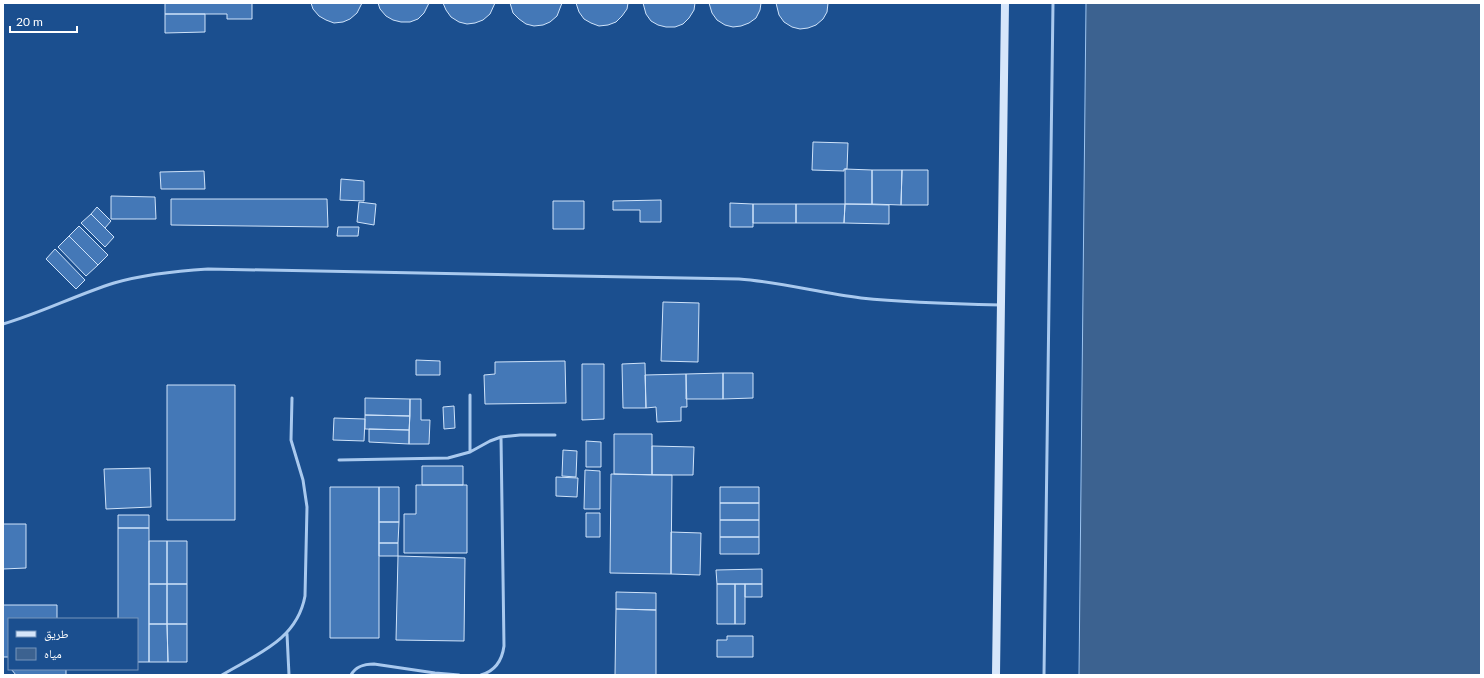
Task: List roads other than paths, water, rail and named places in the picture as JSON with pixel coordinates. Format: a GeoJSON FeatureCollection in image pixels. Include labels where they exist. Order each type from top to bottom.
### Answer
{"type":"FeatureCollection","features":[{"type":"Feature","properties":{"kind":"street"},"geometry":{"type":"LineString","coordinates":[[996,675],[1004,3]]}},
{"type":"Feature","properties":{"kind":"lane"},"geometry":{"type":"LineString","coordinates":[[1044,675],[1053,3]]}},
{"type":"Feature","properties":{"kind":"lane"},"geometry":{"type":"LineString","coordinates":[[3,324],[115,283],[167,272],[208,269],[739,279],[769,281],[839,295],[886,300],[1001,305]]}},
{"type":"Feature","properties":{"kind":"lane"},"geometry":{"type":"LineString","coordinates":[[470,395],[470,452]]}},
{"type":"Feature","properties":{"kind":"lane"},"geometry":{"type":"LineString","coordinates":[[222,675],[266,649],[287,634],[294,625],[303,606],[305,596],[307,507],[303,480],[291,440],[292,398]]}},
{"type":"Feature","properties":{"kind":"lane"},"geometry":{"type":"LineString","coordinates":[[339,460],[448,458],[470,452],[501,437],[520,434],[555,435]]}},
{"type":"Feature","properties":{"kind":"lane"},"geometry":{"type":"LineString","coordinates":[[481,675],[489,672],[500,661],[504,646],[501,437]]}},
{"type":"Feature","properties":{"kind":"lane"},"geometry":{"type":"LineString","coordinates":[[287,634],[289,675]]}},
{"type":"Feature","properties":{"kind":"lane"},"geometry":{"type":"LineString","coordinates":[[351,675],[358,667],[365,664],[458,675]]}},
{"type":"Feature","properties":{"kind":"water"},"geometry":{"type":"Polygon","coordinates":[[[1086,3],[1481,3],[1481,675],[1079,675],[1086,3]]]}}]}
